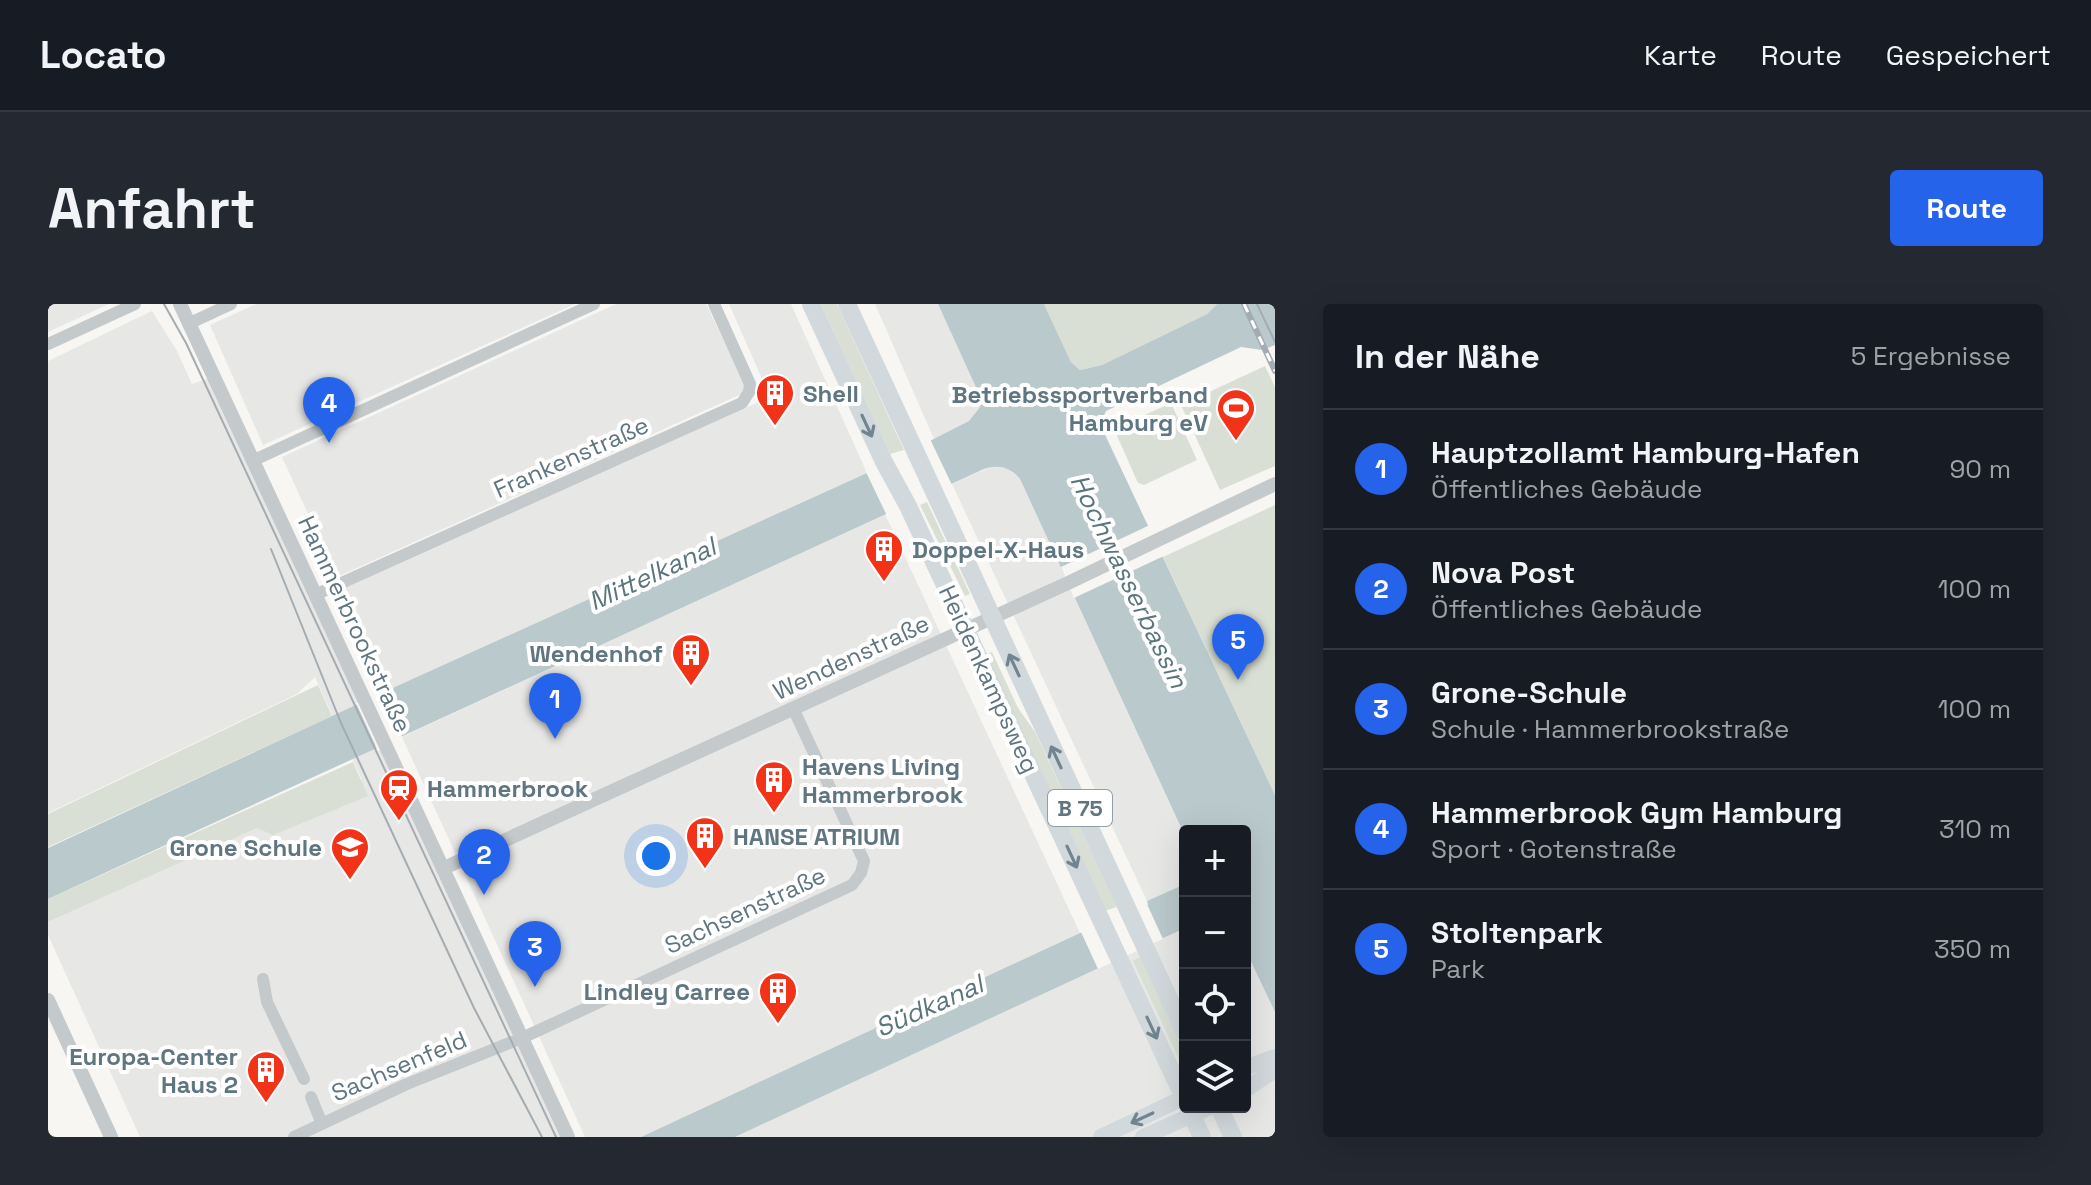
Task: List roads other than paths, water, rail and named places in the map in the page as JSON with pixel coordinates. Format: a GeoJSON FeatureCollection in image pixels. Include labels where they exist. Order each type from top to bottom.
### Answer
{"type":"FeatureCollection","features":[{"type":"Feature","properties":{"kind":"main road","name":"Heidenkampsweg"},"geometry":{"type":"LineString","coordinates":[[811,304],[1179,1086]]}},
{"type":"Feature","properties":{"kind":"main road","name":"Heidenkampsweg"},"geometry":{"type":"LineString","coordinates":[[847,304],[1179,1020]]}},
{"type":"Feature","properties":{"kind":"main road"},"geometry":{"type":"LineString","coordinates":[[1251,1066],[1275,1057]]}},
{"type":"Feature","properties":{"kind":"main road"},"geometry":{"type":"LineString","coordinates":[[1251,1086],[1275,1070]]}},
{"type":"Feature","properties":{"kind":"main road"},"geometry":{"type":"LineString","coordinates":[[1101,1137],[1179,1106]]}},
{"type":"Feature","properties":{"kind":"main road"},"geometry":{"type":"LineString","coordinates":[[1143,1137],[1179,1109]]}},
{"type":"Feature","properties":{"kind":"main road","name":"Heidenkampsweg"},"geometry":{"type":"LineString","coordinates":[[1191,1113],[1202,1137]]}},
{"type":"Feature","properties":{"kind":"main road"},"geometry":{"type":"LineString","coordinates":[[1222,1113],[1233,1137]]}},
{"type":"Feature","properties":{"kind":"street"},"geometry":{"type":"LineString","coordinates":[[48,344],[135,304]]}},
{"type":"Feature","properties":{"kind":"street","name":"Hammerbrookstraße"},"geometry":{"type":"LineString","coordinates":[[180,304],[568,1137]]}},
{"type":"Feature","properties":{"kind":"street"},"geometry":{"type":"LineString","coordinates":[[190,323],[231,304]]}},
{"type":"Feature","properties":{"kind":"street"},"geometry":{"type":"LineString","coordinates":[[254,460],[594,304]]}},
{"type":"Feature","properties":{"kind":"street","name":"Frankenstraße"},"geometry":{"type":"LineString","coordinates":[[317,594],[742,403],[750,384],[714,304]]}},
{"type":"Feature","properties":{"kind":"street","name":"Wendenstraße"},"geometry":{"type":"LineString","coordinates":[[444,868],[1068,583],[1275,484]]}},
{"type":"Feature","properties":{"kind":"street","name":"Sachsenstraße"},"geometry":{"type":"LineString","coordinates":[[522,1038],[852,885],[861,873],[864,861],[793,708]]}},
{"type":"Feature","properties":{"kind":"street"},"geometry":{"type":"LineString","coordinates":[[263,979],[267,1002],[304,1079]]}},
{"type":"Feature","properties":{"kind":"street"},"geometry":{"type":"LineString","coordinates":[[48,1000],[111,1137]]}},
{"type":"Feature","properties":{"kind":"street","name":"Sachsenfeld"},"geometry":{"type":"LineString","coordinates":[[294,1137],[407,1084],[522,1038]]}},
{"type":"Feature","properties":{"kind":"street"},"geometry":{"type":"LineString","coordinates":[[311,1097],[322,1124]]}},
{"type":"Feature","properties":{"kind":"water"},"geometry":{"type":"Polygon","coordinates":[[[938,304],[1044,304],[1071,362],[1080,370],[1102,365],[1207,314],[1217,304],[1275,304],[1275,345],[1262,350],[1241,347],[1106,411],[1100,424],[1275,795],[1275,1012],[1251,962],[1251,825],[1180,825],[1020,479],[1008,469],[999,467],[984,469],[48,899],[48,848],[867,473],[969,421],[980,407],[980,396],[938,304]]]}},
{"type":"Feature","properties":{"kind":"water","name":"Südkanal"},"geometry":{"type":"Polygon","coordinates":[[[1179,887],[1179,931],[735,1137],[641,1137],[1080,933],[1148,905],[1147,901],[1179,887]]]}},
{"type":"Feature","properties":{"kind":"tram line"},"geometry":{"type":"LineString","coordinates":[[164,304],[186,343],[556,1137]]}},
{"type":"Feature","properties":{"kind":"tram line"},"geometry":{"type":"LineString","coordinates":[[1257,304],[1275,342]]}},
{"type":"Feature","properties":{"kind":"tram line"},"geometry":{"type":"LineString","coordinates":[[271,549],[341,723],[474,1008],[542,1137]]}},
{"type":"Feature","properties":{"kind":"railway"},"geometry":{"type":"LineString","coordinates":[[1244,304],[1275,371]]}},
{"type":"Feature","properties":{"kind":"place","name":"Shell"},"geometry":{"type":"Point","coordinates":[775,427]}},
{"type":"Feature","properties":{"kind":"place","name":"Betriebssportverband Hamburg eV"},"geometry":{"type":"Point","coordinates":[1236,442]}},
{"type":"Feature","properties":{"kind":"place","name":"Hammerbrook Gym Hamburg"},"geometry":{"type":"Point","coordinates":[329,443]}},
{"type":"Feature","properties":{"kind":"place","name":"Doppel-X-Haus"},"geometry":{"type":"Point","coordinates":[884,583]}},
{"type":"Feature","properties":{"kind":"place","name":"Stoltenpark"},"geometry":{"type":"Point","coordinates":[1238,680]}},
{"type":"Feature","properties":{"kind":"place","name":"Wendenhof"},"geometry":{"type":"Point","coordinates":[691,687]}},
{"type":"Feature","properties":{"kind":"place","name":"Hauptzollamt Hamburg-Hafen"},"geometry":{"type":"Point","coordinates":[555,739]}},
{"type":"Feature","properties":{"kind":"place","name":"Havens Living Hammerbrook"},"geometry":{"type":"Point","coordinates":[774,814]}},
{"type":"Feature","properties":{"kind":"place","name":"Hammerbrook"},"geometry":{"type":"Point","coordinates":[399,822]}},
{"type":"Feature","properties":{"kind":"place","name":"HANSE ATRIUM"},"geometry":{"type":"Point","coordinates":[705,870]}},
{"type":"Feature","properties":{"kind":"place","name":"Grone Schule"},"geometry":{"type":"Point","coordinates":[350,881]}},
{"type":"Feature","properties":{"kind":"place","name":"Nova Post"},"geometry":{"type":"Point","coordinates":[484,895]}},
{"type":"Feature","properties":{"kind":"place","name":"Grone-Schule"},"geometry":{"type":"Point","coordinates":[535,987]}},
{"type":"Feature","properties":{"kind":"place","name":"Lindley Carree"},"geometry":{"type":"Point","coordinates":[778,1025]}},
{"type":"Feature","properties":{"kind":"place","name":"Europa-Center Haus 2"},"geometry":{"type":"Point","coordinates":[266,1104]}},
{"type":"Feature","properties":{"kind":"water label","name":"Mittelkanal"},"geometry":{"type":"Point","coordinates":[652,574]}},
{"type":"Feature","properties":{"kind":"water label","name":"Hochwasserbassin"},"geometry":{"type":"Point","coordinates":[1129,581]}}]}
